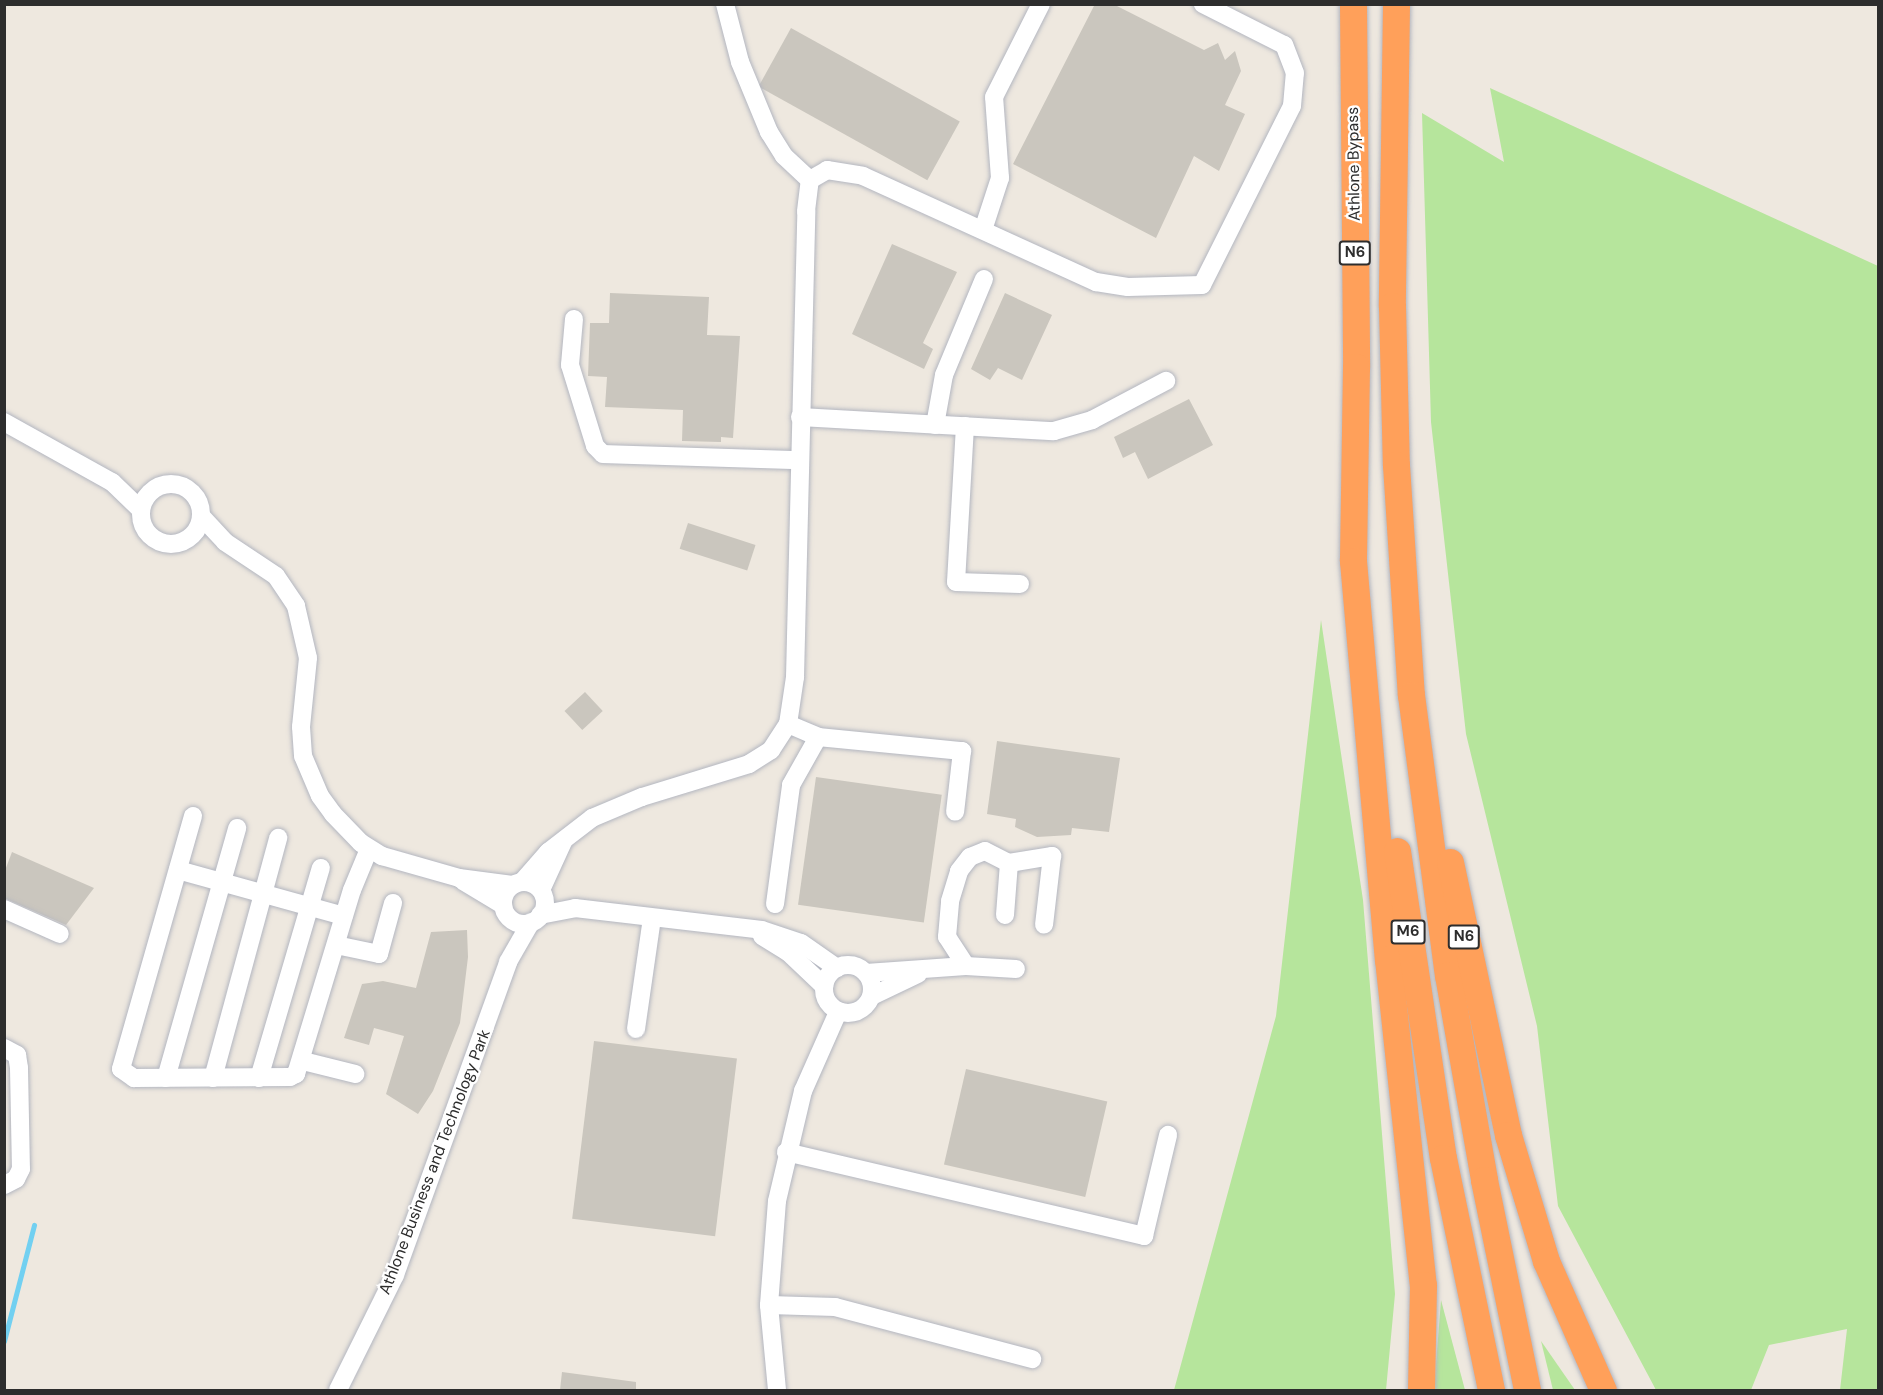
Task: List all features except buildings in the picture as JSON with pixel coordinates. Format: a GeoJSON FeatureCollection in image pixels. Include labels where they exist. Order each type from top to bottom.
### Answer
{"type":"FeatureCollection","features":[{"type":"Feature","properties":{"kind":"highway","name":"Athlone Bypass"},"geometry":{"type":"LineString","coordinates":[[1353,4],[1356,468]]}},
{"type":"Feature","properties":{"kind":"highway","name":"N6"},"geometry":{"type":"LineString","coordinates":[[1396,4],[1392,306],[1396,465],[1444,831],[1476,998],[1508,1136],[1546,1262],[1603,1390]]}},
{"type":"Feature","properties":{"kind":"highway","name":"M6"},"geometry":{"type":"LineString","coordinates":[[1396,465],[1411,695],[1448,975],[1484,1180],[1527,1390]]}},
{"type":"Feature","properties":{"kind":"highway","name":"N6"},"geometry":{"type":"LineString","coordinates":[[1356,468],[1353,561],[1388,959],[1423,1285],[1421,1390]]}},
{"type":"Feature","properties":{"kind":"highway","name":"M6"},"geometry":{"type":"LineString","coordinates":[[1356,468],[1388,785],[1411,958],[1443,1158],[1491,1390]]}},
{"type":"Feature","properties":{"kind":"street"},"geometry":{"type":"LineString","coordinates":[[725,4],[740,62],[769,132],[784,156],[810,180],[826,170],[841,169],[1096,282],[1128,287],[1202,285],[1292,106],[1295,73],[1284,45],[1203,4]]}},
{"type":"Feature","properties":{"kind":"street"},"geometry":{"type":"LineString","coordinates":[[983,230],[1000,178],[994,97],[1041,4]]}},
{"type":"Feature","properties":{"kind":"street","name":"Athlone Business and Technology Park"},"geometry":{"type":"LineString","coordinates":[[508,962],[506,892],[518,883],[538,861],[606,810],[749,764],[771,750],[788,724],[795,676],[806,211],[810,180]]}},
{"type":"Feature","properties":{"kind":"street"},"geometry":{"type":"LineString","coordinates":[[935,425],[944,375],[984,279]]}},
{"type":"Feature","properties":{"kind":"street"},"geometry":{"type":"LineString","coordinates":[[574,319],[570,365],[595,446],[603,453],[799,460]]}},
{"type":"Feature","properties":{"kind":"street"},"geometry":{"type":"LineString","coordinates":[[800,417],[935,425],[1071,428],[1166,381]]}},
{"type":"Feature","properties":{"kind":"street"},"geometry":{"type":"LineString","coordinates":[[4,422],[112,482],[141,510]]}},
{"type":"Feature","properties":{"kind":"street"},"geometry":{"type":"LineString","coordinates":[[965,426],[956,582],[1020,584]]}},
{"type":"Feature","properties":{"kind":"street"},"geometry":{"type":"LineString","coordinates":[[112,482],[154,489],[170,484],[186,488],[197,499],[201,516],[225,542],[276,576],[296,606],[308,658],[301,727],[307,770],[333,814],[369,849],[405,864],[459,878],[518,883],[575,908],[749,930],[794,940],[837,968]]}},
{"type":"Feature","properties":{"kind":"street"},"geometry":{"type":"LineString","coordinates":[[154,489],[141,510],[143,528],[156,541],[174,544],[187,539],[196,531],[201,516]]}},
{"type":"Feature","properties":{"kind":"street"},"geometry":{"type":"LineString","coordinates":[[187,539],[225,542]]}},
{"type":"Feature","properties":{"kind":"street"},"geometry":{"type":"LineString","coordinates":[[788,724],[818,737],[962,751],[955,812]]}},
{"type":"Feature","properties":{"kind":"street"},"geometry":{"type":"LineString","coordinates":[[775,904],[791,784],[818,737]]}},
{"type":"Feature","properties":{"kind":"street"},"geometry":{"type":"LineString","coordinates":[[193,816],[121,1069],[134,1078],[290,1077],[303,1061],[345,916],[369,849]]}},
{"type":"Feature","properties":{"kind":"street"},"geometry":{"type":"LineString","coordinates":[[166,1078],[237,828]]}},
{"type":"Feature","properties":{"kind":"street"},"geometry":{"type":"LineString","coordinates":[[213,1078],[278,838]]}},
{"type":"Feature","properties":{"kind":"street","name":"Athlone Business and Technology Park"},"geometry":{"type":"LineString","coordinates":[[338,1390],[395,1275],[508,962],[545,903],[542,892],[564,840]]}},
{"type":"Feature","properties":{"kind":"street"},"geometry":{"type":"LineString","coordinates":[[966,966],[947,937],[950,901],[959,871],[970,857],[985,851],[1009,863],[1052,856],[1044,925]]}},
{"type":"Feature","properties":{"kind":"street"},"geometry":{"type":"LineString","coordinates":[[1005,915],[1009,863]]}},
{"type":"Feature","properties":{"kind":"street"},"geometry":{"type":"LineString","coordinates":[[259,1078],[321,868]]}},
{"type":"Feature","properties":{"kind":"street"},"geometry":{"type":"LineString","coordinates":[[178,870],[345,916]]}},
{"type":"Feature","properties":{"kind":"street"},"geometry":{"type":"LineString","coordinates":[[459,878],[506,910],[519,923],[575,908]]}},
{"type":"Feature","properties":{"kind":"street"},"geometry":{"type":"LineString","coordinates":[[336,945],[379,954],[393,903]]}},
{"type":"Feature","properties":{"kind":"street"},"geometry":{"type":"LineString","coordinates":[[4,909],[60,934]]}},
{"type":"Feature","properties":{"kind":"street"},"geometry":{"type":"LineString","coordinates":[[636,1029],[652,918]]}},
{"type":"Feature","properties":{"kind":"street"},"geometry":{"type":"LineString","coordinates":[[749,930],[788,952],[824,986],[826,1001],[838,1011],[862,1010],[872,996],[922,972]]}},
{"type":"Feature","properties":{"kind":"street"},"geometry":{"type":"LineString","coordinates":[[824,986],[837,968],[852,965],[866,973],[922,972],[966,966],[1016,969]]}},
{"type":"Feature","properties":{"kind":"street"},"geometry":{"type":"LineString","coordinates":[[866,973],[872,996]]}},
{"type":"Feature","properties":{"kind":"street"},"geometry":{"type":"LineString","coordinates":[[777,1390],[769,1305],[776,1210],[786,1152],[803,1091],[838,1011]]}},
{"type":"Feature","properties":{"kind":"street"},"geometry":{"type":"LineString","coordinates":[[4,1048],[17,1055],[12,1087],[12,1132],[21,1169],[16,1179],[4,1185]]}},
{"type":"Feature","properties":{"kind":"street"},"geometry":{"type":"LineString","coordinates":[[303,1061],[355,1074]]}},
{"type":"Feature","properties":{"kind":"street"},"geometry":{"type":"LineString","coordinates":[[786,1152],[1144,1236],[1168,1135]]}},
{"type":"Feature","properties":{"kind":"street"},"geometry":{"type":"LineString","coordinates":[[769,1305],[835,1307],[1032,1359]]}},
{"type":"Feature","properties":{"kind":"green space"},"geometry":{"type":"Polygon","coordinates":[[[1490,88],[1878,266],[1878,1390],[1840,1390],[1847,1329],[1769,1345],[1751,1390],[1656,1390],[1558,1206],[1537,1026],[1466,734],[1431,422],[1422,113],[1504,162],[1490,88]]]}},
{"type":"Feature","properties":{"kind":"green space"},"geometry":{"type":"Polygon","coordinates":[[[1321,620],[1363,900],[1395,1294],[1386,1390],[1174,1390],[1276,1016],[1321,620]]]}},
{"type":"Feature","properties":{"kind":"green space"},"geometry":{"type":"Polygon","coordinates":[[[1441,1300],[1465,1390],[1434,1390],[1441,1300]]]}},
{"type":"Feature","properties":{"kind":"green space"},"geometry":{"type":"Polygon","coordinates":[[[1541,1341],[1575,1390],[1553,1390],[1541,1341]]]}},
{"type":"Feature","properties":{"kind":"waterway"},"geometry":{"type":"LineString","coordinates":[[4,1341],[34,1225]]}}]}
